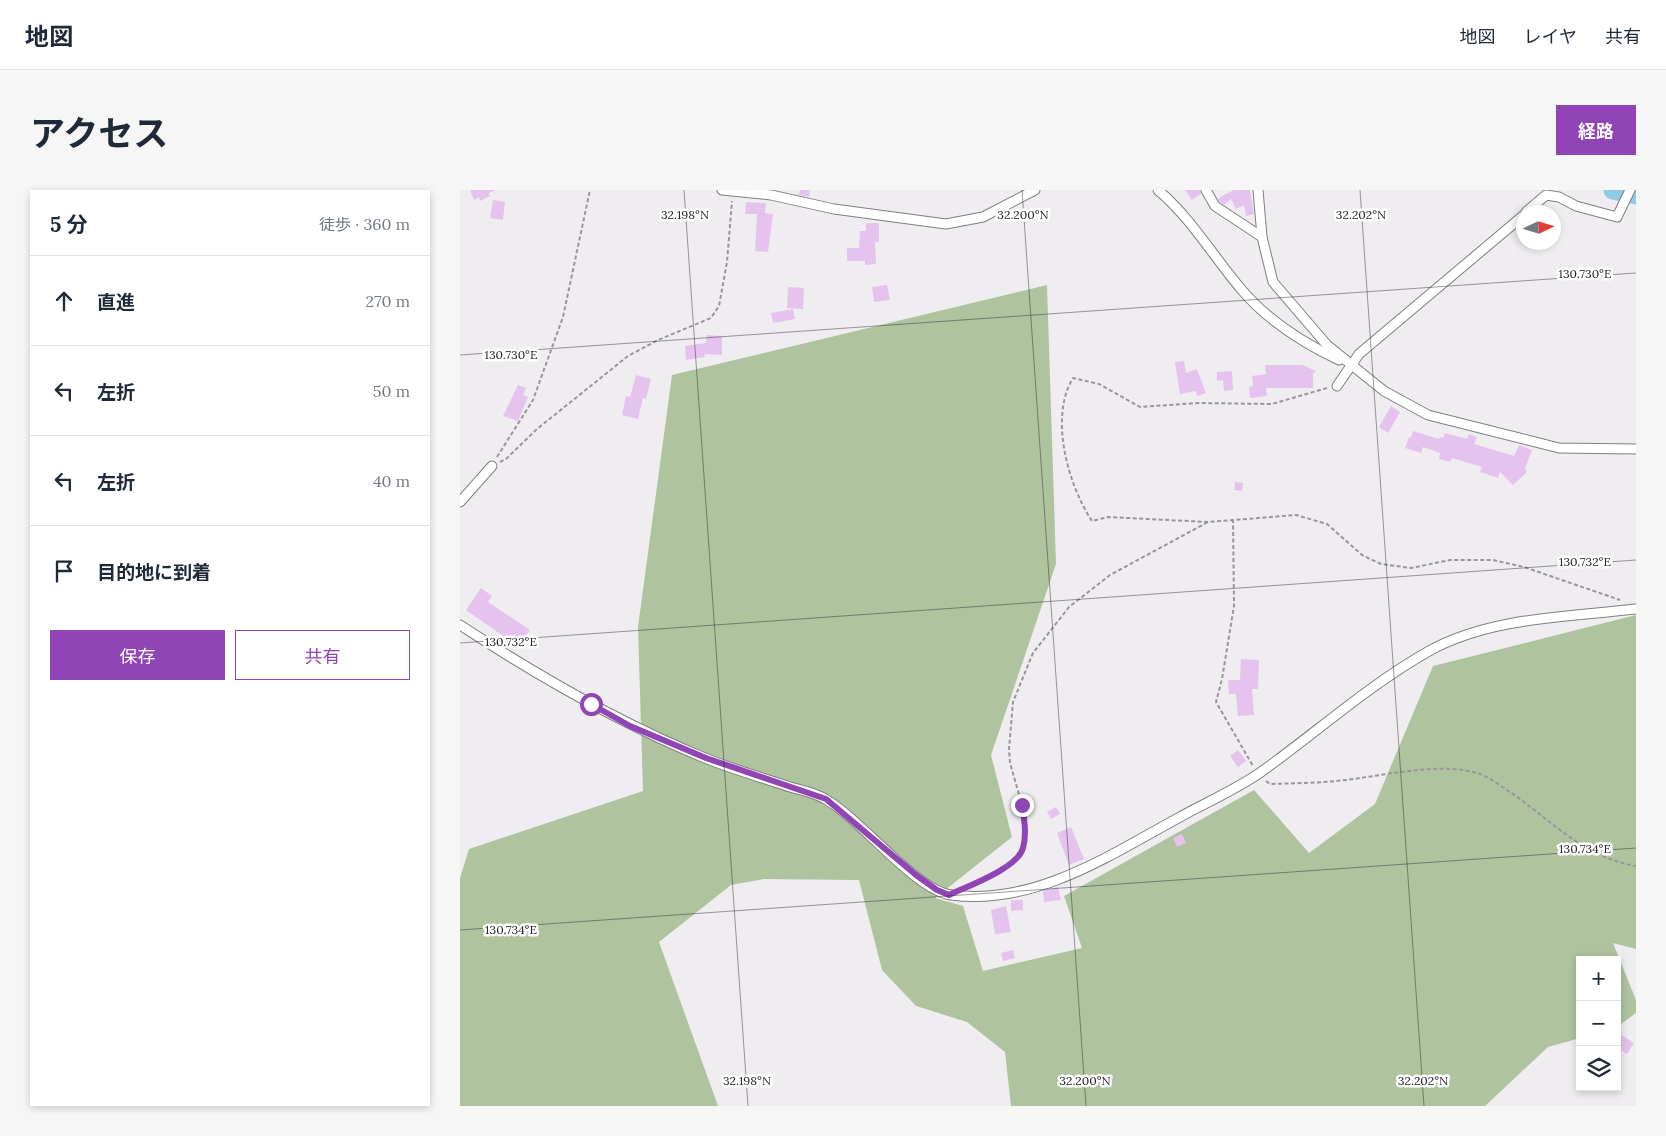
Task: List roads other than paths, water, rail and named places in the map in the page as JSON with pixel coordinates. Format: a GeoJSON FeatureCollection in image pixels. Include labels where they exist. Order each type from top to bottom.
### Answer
{"type":"FeatureCollection","features":[{"type":"Feature","properties":{"kind":"street"},"geometry":{"type":"LineString","coordinates":[[722,190],[771,195],[834,209],[946,224],[983,217],[1035,190]]}},
{"type":"Feature","properties":{"kind":"street"},"geometry":{"type":"LineString","coordinates":[[1158,190],[1175,204],[1242,290],[1272,320],[1307,345],[1350,366]]}},
{"type":"Feature","properties":{"kind":"street"},"geometry":{"type":"LineString","coordinates":[[1206,190],[1215,206],[1262,237]]}},
{"type":"Feature","properties":{"kind":"street"},"geometry":{"type":"LineString","coordinates":[[1258,190],[1262,237],[1273,282],[1327,345],[1350,366],[1384,391],[1428,415],[1559,448],[1636,449]]}},
{"type":"Feature","properties":{"kind":"street"},"geometry":{"type":"LineString","coordinates":[[1535,205],[1546,195],[1559,197],[1576,206],[1596,213],[1616,217],[1630,190]]}},
{"type":"Feature","properties":{"kind":"street"},"geometry":{"type":"LineString","coordinates":[[1337,386],[1359,354],[1516,222]]}},
{"type":"Feature","properties":{"kind":"street"},"geometry":{"type":"LineString","coordinates":[[460,502],[492,466]]}},
{"type":"Feature","properties":{"kind":"street"},"geometry":{"type":"LineString","coordinates":[[460,625],[518,663],[630,726],[722,765],[826,799],[916,875],[937,890],[949,895],[1010,893],[1044,885],[1088,867],[1258,774],[1358,698],[1430,651],[1461,637],[1510,624],[1636,609]]}},
{"type":"Feature","properties":{"kind":"waterway"},"geometry":{"type":"LineString","coordinates":[[1613,190],[1636,195]]}}]}
